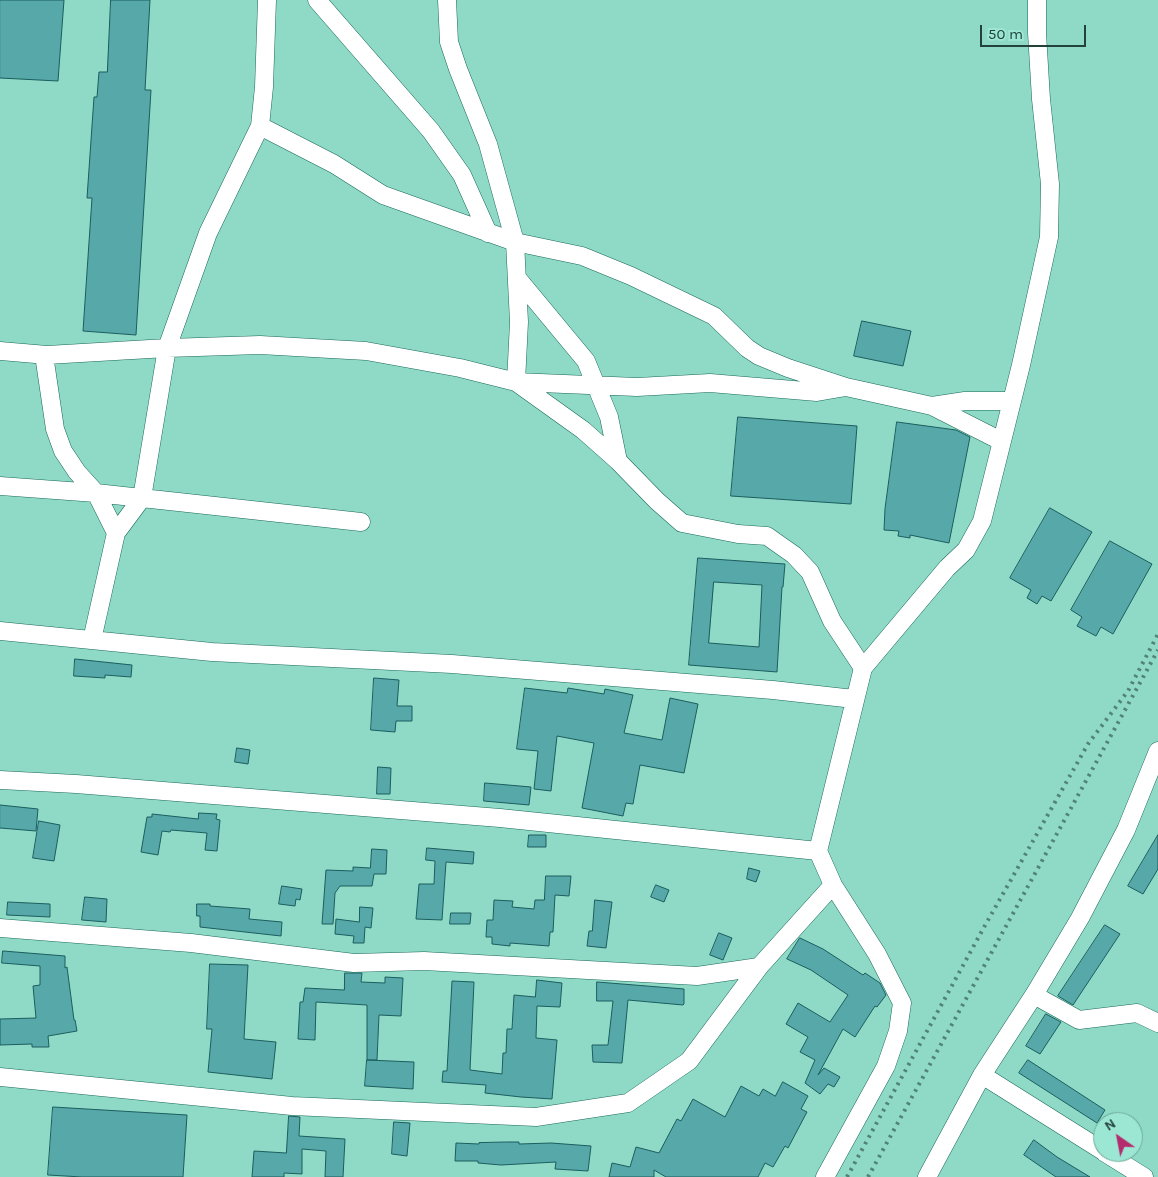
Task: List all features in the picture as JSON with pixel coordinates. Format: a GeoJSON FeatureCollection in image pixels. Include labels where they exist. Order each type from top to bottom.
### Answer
{"type":"FeatureCollection","features":[{"type":"Feature","properties":{"kind":"street"},"geometry":{"type":"LineString","coordinates":[[92,640],[116,533],[142,498],[167,348],[208,233],[260,126],[264,86],[267,0]]}},
{"type":"Feature","properties":{"kind":"street"},"geometry":{"type":"LineString","coordinates":[[317,0],[431,131],[462,175],[488,233]]}},
{"type":"Feature","properties":{"kind":"street"},"geometry":{"type":"LineString","coordinates":[[447,0],[449,42],[488,144],[515,242],[519,322],[516,382]]}},
{"type":"Feature","properties":{"kind":"street"},"geometry":{"type":"LineString","coordinates":[[825,1177],[886,1066],[898,1031],[902,1003],[877,954],[833,885],[818,851],[863,668],[947,568],[966,550],[982,520],[1012,401],[1049,237],[1050,184],[1041,99],[1037,0]]}},
{"type":"Feature","properties":{"kind":"street"},"geometry":{"type":"LineString","coordinates":[[260,126],[334,164],[383,195],[515,242],[582,256],[631,276],[714,316],[747,348],[759,356],[788,368],[846,387],[932,406],[1001,441]]}},
{"type":"Feature","properties":{"kind":"street"},"geometry":{"type":"LineString","coordinates":[[518,279],[586,361],[609,417],[618,461]]}},
{"type":"Feature","properties":{"kind":"street"},"geometry":{"type":"LineString","coordinates":[[0,351],[44,355],[260,345],[366,351],[460,368],[516,382],[637,387],[710,383],[817,392],[846,387]]}},
{"type":"Feature","properties":{"kind":"street"},"geometry":{"type":"LineString","coordinates":[[44,355],[55,429],[63,451],[77,472],[96,493],[116,533]]}},
{"type":"Feature","properties":{"kind":"street"},"geometry":{"type":"LineString","coordinates":[[516,382],[583,430],[682,523],[738,534],[767,536],[794,555],[810,572],[832,621],[863,668]]}},
{"type":"Feature","properties":{"kind":"street"},"geometry":{"type":"LineString","coordinates":[[932,406],[965,401],[1012,401]]}},
{"type":"Feature","properties":{"kind":"street"},"geometry":{"type":"LineString","coordinates":[[0,486],[96,493],[361,522]]}},
{"type":"Feature","properties":{"kind":"street"},"geometry":{"type":"LineString","coordinates":[[0,631],[212,652],[452,664],[773,690],[854,699]]}},
{"type":"Feature","properties":{"kind":"street"},"geometry":{"type":"LineString","coordinates":[[927,1177],[982,1075],[1034,995],[1080,918],[1126,830],[1158,751]]}},
{"type":"Feature","properties":{"kind":"street"},"geometry":{"type":"LineString","coordinates":[[0,780],[76,784],[500,818],[818,851]]}},
{"type":"Feature","properties":{"kind":"street"},"geometry":{"type":"LineString","coordinates":[[0,1077],[292,1106],[536,1117],[628,1103],[689,1061],[759,967],[833,885]]}},
{"type":"Feature","properties":{"kind":"street"},"geometry":{"type":"LineString","coordinates":[[0,928],[191,943],[354,963],[424,961],[697,976],[759,967]]}},
{"type":"Feature","properties":{"kind":"street"},"geometry":{"type":"LineString","coordinates":[[1034,995],[1079,1020],[1137,1013],[1158,1024]]}},
{"type":"Feature","properties":{"kind":"street"},"geometry":{"type":"LineString","coordinates":[[982,1075],[1093,1145]]}},
{"type":"Feature","properties":{"kind":"street"},"geometry":{"type":"LineString","coordinates":[[1120,1162],[1144,1177]]}},
{"type":"Feature","properties":{"kind":"building"},"geometry":{"type":"Polygon","coordinates":[[[0,0],[64,0],[58,81],[0,78],[0,0]]]}},
{"type":"Feature","properties":{"kind":"building"},"geometry":{"type":"Polygon","coordinates":[[[111,0],[150,0],[145,90],[151,90],[136,335],[83,331],[92,198],[87,198],[94,97],[97,97],[99,72],[107,72],[111,0]]]}},
{"type":"Feature","properties":{"kind":"building"},"geometry":{"type":"Polygon","coordinates":[[[862,321],[911,331],[903,366],[854,356],[862,321]]]}},
{"type":"Feature","properties":{"kind":"building"},"geometry":{"type":"Polygon","coordinates":[[[738,417],[857,426],[851,504],[731,496],[738,417]]]}},
{"type":"Feature","properties":{"kind":"building"},"geometry":{"type":"Polygon","coordinates":[[[897,422],[956,430],[970,437],[949,543],[910,535],[910,538],[898,536],[899,531],[884,530],[885,509],[897,422]]]}},
{"type":"Feature","properties":{"kind":"building"},"geometry":{"type":"Polygon","coordinates":[[[1050,508],[1092,532],[1051,601],[1042,596],[1037,604],[1027,598],[1031,590],[1010,578],[1050,508]]]}},
{"type":"Feature","properties":{"kind":"building"},"geometry":{"type":"Polygon","coordinates":[[[1110,541],[1152,564],[1113,634],[1101,627],[1096,636],[1077,626],[1082,617],[1071,610],[1110,541]]]}},
{"type":"Feature","properties":{"kind":"building"},"geometry":{"type":"Polygon","coordinates":[[[698,558],[785,564],[777,672],[689,665],[698,558]],[[714,582],[709,643],[759,647],[762,585],[714,582]]]}},
{"type":"Feature","properties":{"kind":"building"},"geometry":{"type":"Polygon","coordinates":[[[75,659],[132,665],[131,677],[105,675],[105,678],[74,676],[75,659]]]}},
{"type":"Feature","properties":{"kind":"building"},"geometry":{"type":"Polygon","coordinates":[[[374,678],[399,680],[397,706],[412,706],[412,721],[396,721],[395,732],[371,730],[374,678]]]}},
{"type":"Feature","properties":{"kind":"building"},"geometry":{"type":"Polygon","coordinates":[[[525,688],[567,693],[568,688],[604,694],[605,689],[633,695],[624,733],[662,740],[670,698],[698,704],[684,773],[640,765],[633,804],[626,803],[623,816],[582,808],[594,743],[557,736],[551,791],[534,789],[538,751],[517,749],[525,688]]]}},
{"type":"Feature","properties":{"kind":"building"},"geometry":{"type":"Polygon","coordinates":[[[237,748],[250,750],[248,764],[235,762],[237,748]]]}},
{"type":"Feature","properties":{"kind":"building"},"geometry":{"type":"Polygon","coordinates":[[[378,767],[391,768],[390,794],[377,794],[378,767]]]}},
{"type":"Feature","properties":{"kind":"building"},"geometry":{"type":"Polygon","coordinates":[[[485,783],[531,787],[529,805],[484,801],[485,783]]]}},
{"type":"Feature","properties":{"kind":"building"},"geometry":{"type":"Polygon","coordinates":[[[0,805],[38,809],[36,831],[0,828],[0,805]]]}},
{"type":"Feature","properties":{"kind":"building"},"geometry":{"type":"Polygon","coordinates":[[[199,813],[217,814],[216,819],[220,820],[217,851],[205,850],[207,833],[171,830],[170,832],[162,831],[158,855],[141,852],[147,817],[152,817],[152,814],[198,819],[199,813]]]}},
{"type":"Feature","properties":{"kind":"building"},"geometry":{"type":"Polygon","coordinates":[[[39,821],[60,825],[54,861],[33,858],[39,821]]]}},
{"type":"Feature","properties":{"kind":"building"},"geometry":{"type":"Polygon","coordinates":[[[529,835],[546,835],[546,847],[528,847],[529,835]]]}},
{"type":"Feature","properties":{"kind":"building"},"geometry":{"type":"Polygon","coordinates":[[[1158,835],[1158,869],[1143,894],[1128,886],[1158,835]]]}},
{"type":"Feature","properties":{"kind":"building"},"geometry":{"type":"Polygon","coordinates":[[[427,848],[474,852],[473,864],[446,862],[442,920],[416,919],[419,884],[434,884],[435,861],[426,860],[427,848]]]}},
{"type":"Feature","properties":{"kind":"building"},"geometry":{"type":"Polygon","coordinates":[[[372,849],[387,850],[386,874],[374,874],[372,886],[340,886],[335,893],[333,924],[322,924],[326,870],[353,871],[353,867],[370,868],[372,849]]]}},
{"type":"Feature","properties":{"kind":"building"},"geometry":{"type":"Polygon","coordinates":[[[749,868],[760,871],[756,882],[747,879],[749,868]]]}},
{"type":"Feature","properties":{"kind":"building"},"geometry":{"type":"Polygon","coordinates":[[[546,876],[571,876],[569,896],[555,895],[553,932],[550,932],[549,946],[510,943],[510,946],[492,944],[492,937],[486,937],[487,920],[493,920],[494,900],[513,901],[512,907],[534,909],[535,900],[544,900],[546,876]]]}},
{"type":"Feature","properties":{"kind":"building"},"geometry":{"type":"Polygon","coordinates":[[[656,885],[669,890],[664,902],[651,897],[656,885]]]}},
{"type":"Feature","properties":{"kind":"building"},"geometry":{"type":"Polygon","coordinates":[[[282,886],[302,889],[300,900],[296,899],[295,906],[279,904],[282,886]]]}},
{"type":"Feature","properties":{"kind":"building"},"geometry":{"type":"Polygon","coordinates":[[[85,897],[107,899],[106,922],[82,920],[85,897]]]}},
{"type":"Feature","properties":{"kind":"building"},"geometry":{"type":"Polygon","coordinates":[[[595,900],[612,902],[606,948],[587,946],[589,931],[592,931],[595,900]]]}},
{"type":"Feature","properties":{"kind":"building"},"geometry":{"type":"Polygon","coordinates":[[[8,902],[50,904],[50,917],[7,915],[8,902]]]}},
{"type":"Feature","properties":{"kind":"building"},"geometry":{"type":"Polygon","coordinates":[[[197,904],[250,909],[249,919],[282,922],[281,936],[200,927],[200,916],[197,916],[197,904]]]}},
{"type":"Feature","properties":{"kind":"building"},"geometry":{"type":"Polygon","coordinates":[[[360,907],[373,908],[371,928],[365,927],[364,943],[353,943],[354,936],[335,934],[336,919],[359,922],[360,907]]]}},
{"type":"Feature","properties":{"kind":"building"},"geometry":{"type":"Polygon","coordinates":[[[451,913],[471,913],[470,924],[450,924],[451,913]]]}},
{"type":"Feature","properties":{"kind":"building"},"geometry":{"type":"Polygon","coordinates":[[[1105,925],[1120,934],[1073,1005],[1058,996],[1105,925]]]}},
{"type":"Feature","properties":{"kind":"building"},"geometry":{"type":"Polygon","coordinates":[[[719,933],[732,938],[723,960],[710,955],[719,933]]]}},
{"type":"Feature","properties":{"kind":"building"},"geometry":{"type":"Polygon","coordinates":[[[800,938],[823,949],[863,975],[865,973],[880,983],[886,995],[877,1007],[875,1006],[855,1037],[843,1029],[818,1075],[824,1068],[840,1077],[834,1087],[828,1084],[820,1094],[805,1083],[815,1060],[800,1052],[808,1037],[786,1024],[798,1003],[830,1022],[848,995],[811,970],[787,959],[800,938]]]}},
{"type":"Feature","properties":{"kind":"building"},"geometry":{"type":"Polygon","coordinates":[[[3,951],[65,956],[65,968],[67,967],[77,1031],[48,1036],[49,1047],[32,1047],[32,1044],[0,1045],[0,1019],[36,1018],[33,986],[40,985],[40,966],[2,963],[3,951]]]}},
{"type":"Feature","properties":{"kind":"building"},"geometry":{"type":"Polygon","coordinates":[[[210,964],[248,965],[244,1039],[276,1042],[272,1079],[208,1072],[212,1029],[207,1029],[210,964]]]}},
{"type":"Feature","properties":{"kind":"building"},"geometry":{"type":"Polygon","coordinates":[[[345,973],[362,973],[361,982],[385,983],[385,977],[403,978],[401,1016],[379,1015],[377,1060],[367,1060],[367,1005],[316,1002],[315,1040],[298,1039],[300,1002],[303,1002],[305,988],[344,990],[345,973]]]}},
{"type":"Feature","properties":{"kind":"building"},"geometry":{"type":"Polygon","coordinates":[[[537,980],[562,983],[560,1007],[537,1006],[536,1038],[557,1040],[552,1099],[485,1093],[486,1085],[442,1082],[443,1071],[447,1071],[452,981],[474,982],[470,1070],[502,1074],[503,1053],[506,1053],[507,1029],[512,1029],[514,995],[535,997],[537,980]]]}},
{"type":"Feature","properties":{"kind":"building"},"geometry":{"type":"Polygon","coordinates":[[[597,982],[684,989],[684,1004],[628,1000],[622,1063],[593,1062],[592,1045],[608,1045],[613,1001],[597,1001],[597,982]]]}},
{"type":"Feature","properties":{"kind":"building"},"geometry":{"type":"Polygon","coordinates":[[[1046,1014],[1061,1022],[1040,1054],[1026,1046],[1046,1014]]]}},
{"type":"Feature","properties":{"kind":"building"},"geometry":{"type":"Polygon","coordinates":[[[367,1060],[414,1062],[413,1089],[365,1086],[367,1060]]]}},
{"type":"Feature","properties":{"kind":"building"},"geometry":{"type":"Polygon","coordinates":[[[1028,1060],[1105,1110],[1104,1112],[1093,1112],[1093,1120],[1019,1073],[1028,1060]]]}},
{"type":"Feature","properties":{"kind":"building"},"geometry":{"type":"Polygon","coordinates":[[[783,1082],[808,1096],[801,1109],[807,1112],[788,1148],[785,1146],[773,1167],[765,1163],[758,1177],[666,1177],[654,1170],[654,1177],[609,1177],[612,1163],[630,1167],[636,1147],[659,1153],[677,1119],[681,1121],[693,1099],[725,1117],[741,1086],[759,1096],[763,1089],[775,1096],[783,1082]]]}},
{"type":"Feature","properties":{"kind":"building"},"geometry":{"type":"Polygon","coordinates":[[[53,1107],[187,1115],[183,1177],[48,1175],[53,1107]]]}},
{"type":"Feature","properties":{"kind":"building"},"geometry":{"type":"Polygon","coordinates":[[[289,1116],[300,1117],[299,1136],[345,1139],[343,1177],[325,1177],[326,1151],[302,1149],[302,1174],[284,1173],[284,1177],[252,1177],[254,1151],[286,1153],[289,1116]]]}},
{"type":"Feature","properties":{"kind":"building"},"geometry":{"type":"Polygon","coordinates":[[[394,1122],[410,1123],[407,1156],[392,1154],[394,1122]]]}},
{"type":"Feature","properties":{"kind":"building"},"geometry":{"type":"Polygon","coordinates":[[[1034,1140],[1057,1157],[1090,1177],[1056,1177],[1024,1155],[1034,1140]]]}},
{"type":"Feature","properties":{"kind":"building"},"geometry":{"type":"Polygon","coordinates":[[[519,1142],[519,1144],[551,1143],[591,1146],[588,1171],[555,1169],[556,1162],[501,1165],[478,1163],[478,1161],[455,1161],[456,1143],[519,1142]]]}},
{"type":"Feature","properties":{"kind":"railway"},"geometry":{"type":"LineString","coordinates":[[847,1177],[983,929],[1088,744],[1128,691],[1158,634]]}},
{"type":"Feature","properties":{"kind":"railway"},"geometry":{"type":"LineString","coordinates":[[868,1177],[1158,650]]}}]}
